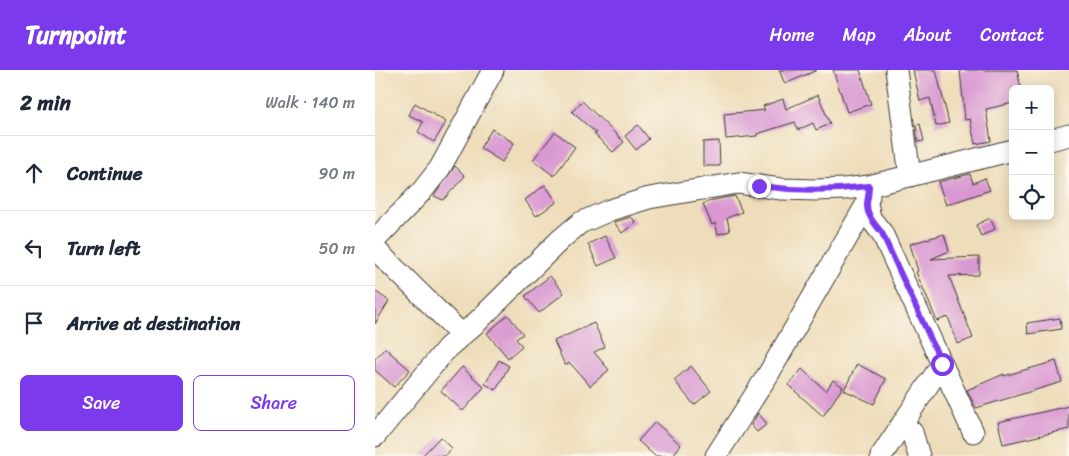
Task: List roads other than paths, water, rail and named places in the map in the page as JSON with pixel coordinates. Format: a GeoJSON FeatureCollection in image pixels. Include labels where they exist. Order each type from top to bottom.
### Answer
{"type":"FeatureCollection","features":[{"type":"Feature","properties":{"kind":"street"},"geometry":{"type":"LineString","coordinates":[[375,240],[422,191],[440,168],[493,70]]}},
{"type":"Feature","properties":{"kind":"street"},"geometry":{"type":"LineString","coordinates":[[895,70],[910,176]]}},
{"type":"Feature","properties":{"kind":"street"},"geometry":{"type":"LineString","coordinates":[[1054,139],[1069,135]]}},
{"type":"Feature","properties":{"kind":"street"},"geometry":{"type":"LineString","coordinates":[[375,436],[447,348],[533,268],[561,239],[581,223],[610,210],[649,198],[738,183],[781,189],[844,189],[868,194],[910,176],[1009,151]]}},
{"type":"Feature","properties":{"kind":"street"},"geometry":{"type":"LineString","coordinates":[[868,194],[870,218],[882,233],[973,432]]}},
{"type":"Feature","properties":{"kind":"street"},"geometry":{"type":"LineString","coordinates":[[716,456],[769,373],[868,194]]}},
{"type":"Feature","properties":{"kind":"street"},"geometry":{"type":"LineString","coordinates":[[375,249],[462,335]]}},
{"type":"Feature","properties":{"kind":"street"},"geometry":{"type":"LineString","coordinates":[[881,456],[942,364]]}},
{"type":"Feature","properties":{"kind":"street"},"geometry":{"type":"LineString","coordinates":[[900,427],[912,432],[919,456]]}}]}
